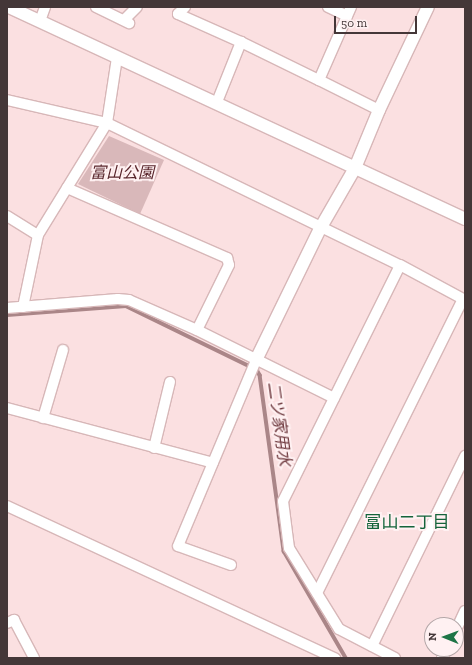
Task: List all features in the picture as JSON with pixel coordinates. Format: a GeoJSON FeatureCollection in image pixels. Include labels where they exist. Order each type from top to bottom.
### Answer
{"type":"FeatureCollection","features":[{"type":"Feature","properties":{"kind":"street"},"geometry":{"type":"LineString","coordinates":[[9,7],[117,58],[217,102],[465,219]]}},
{"type":"Feature","properties":{"kind":"street"},"geometry":{"type":"LineString","coordinates":[[40,21],[46,7]]}},
{"type":"Feature","properties":{"kind":"street"},"geometry":{"type":"LineString","coordinates":[[96,7],[127,21],[137,7]]}},
{"type":"Feature","properties":{"kind":"street"},"geometry":{"type":"LineString","coordinates":[[185,7],[178,14],[241,42],[379,110]]}},
{"type":"Feature","properties":{"kind":"street"},"geometry":{"type":"LineString","coordinates":[[319,80],[349,11],[328,7]]}},
{"type":"Feature","properties":{"kind":"street"},"geometry":{"type":"LineString","coordinates":[[231,565],[178,546],[256,360],[321,227],[355,168],[379,110],[428,7]]}},
{"type":"Feature","properties":{"kind":"street"},"geometry":{"type":"LineString","coordinates":[[217,102],[241,42]]}},
{"type":"Feature","properties":{"kind":"street"},"geometry":{"type":"LineString","coordinates":[[23,307],[38,236],[107,124],[117,58]]}},
{"type":"Feature","properties":{"kind":"street"},"geometry":{"type":"LineString","coordinates":[[7,100],[107,124],[400,265],[464,299],[317,593]]}},
{"type":"Feature","properties":{"kind":"street"},"geometry":{"type":"LineString","coordinates":[[67,188],[226,258],[229,265],[197,330]]}},
{"type":"Feature","properties":{"kind":"street"},"geometry":{"type":"LineString","coordinates":[[7,216],[38,236]]}},
{"type":"Feature","properties":{"kind":"street"},"geometry":{"type":"LineString","coordinates":[[395,658],[339,629],[289,548],[283,501],[400,265]]}},
{"type":"Feature","properties":{"kind":"street"},"geometry":{"type":"LineString","coordinates":[[7,308],[118,299],[129,300],[197,330],[334,398]]}},
{"type":"Feature","properties":{"kind":"street"},"geometry":{"type":"LineString","coordinates":[[43,418],[63,350]]}},
{"type":"Feature","properties":{"kind":"street"},"geometry":{"type":"LineString","coordinates":[[154,448],[170,382]]}},
{"type":"Feature","properties":{"kind":"street"},"geometry":{"type":"LineString","coordinates":[[7,408],[213,463]]}},
{"type":"Feature","properties":{"kind":"street"},"geometry":{"type":"LineString","coordinates":[[372,646],[465,456]]}},
{"type":"Feature","properties":{"kind":"street"},"geometry":{"type":"LineString","coordinates":[[7,506],[335,658]]}},
{"type":"Feature","properties":{"kind":"street"},"geometry":{"type":"LineString","coordinates":[[7,623],[14,620],[34,658]]}},
{"type":"Feature","properties":{"kind":"green space","name":"富山公園"},"geometry":{"type":"Polygon","coordinates":[[[109,136],[164,160],[140,214],[78,184],[109,136]]]}},
{"type":"Feature","properties":{"kind":"waterway","name":"二ツ家用水"},"geometry":{"type":"LineString","coordinates":[[7,315],[126,306],[257,370],[260,375],[284,551],[346,658]]}},
{"type":"Feature","properties":{"kind":"district","name":"富山二丁目"},"geometry":{"type":"Point","coordinates":[407,523]}}]}
